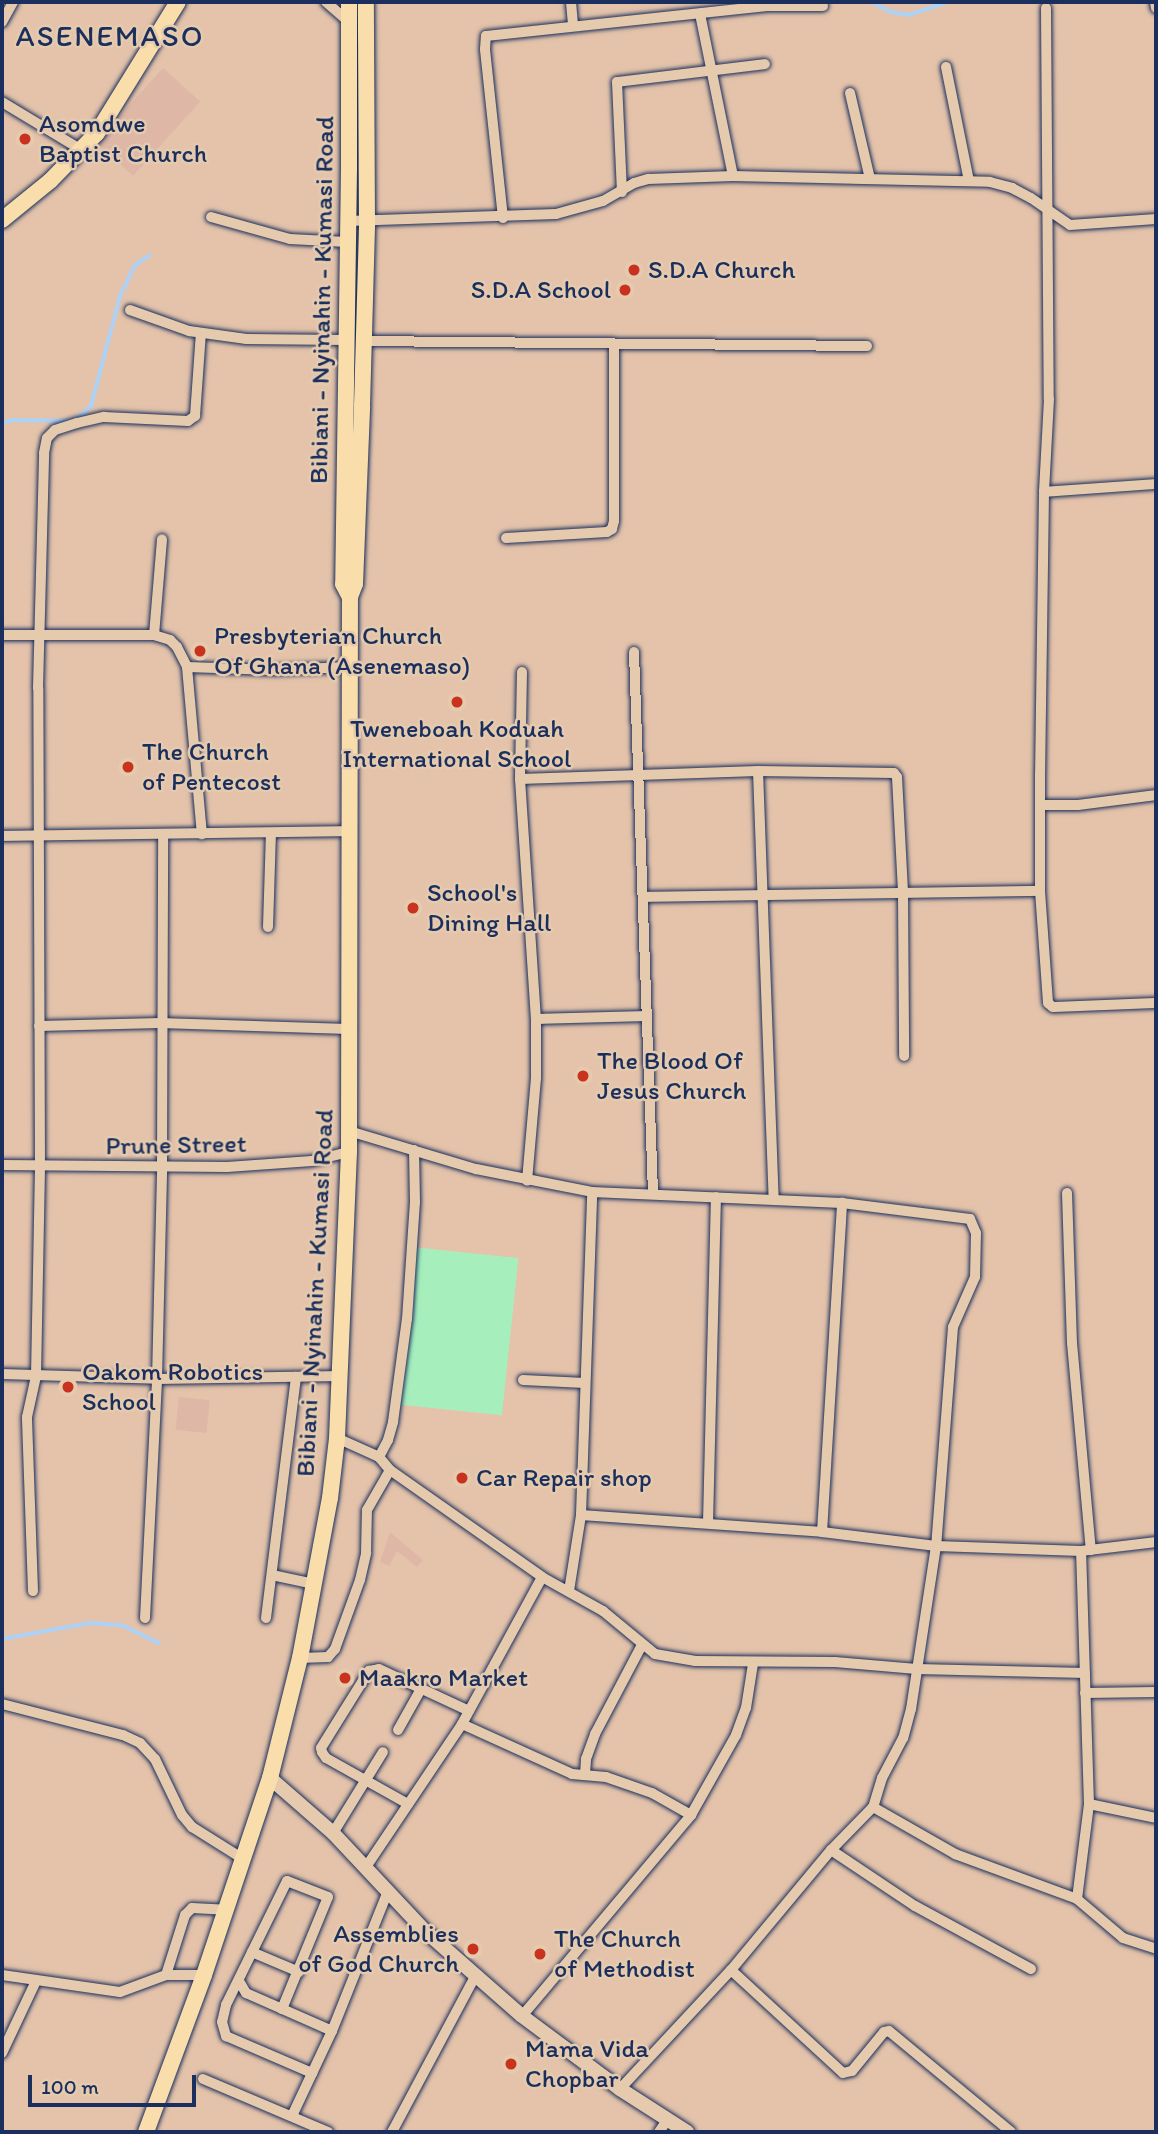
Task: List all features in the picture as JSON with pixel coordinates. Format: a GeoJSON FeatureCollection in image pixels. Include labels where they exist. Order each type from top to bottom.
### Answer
{"type":"FeatureCollection","features":[{"type":"Feature","properties":{"kind":"main road"},"geometry":{"type":"LineString","coordinates":[[2,220],[50,181],[111,115],[178,2]]}},
{"type":"Feature","properties":{"kind":"main road","name":"Bibiani - Nyinahin - Kumasi Road"},"geometry":{"type":"LineString","coordinates":[[349,2],[342,584],[350,597]]}},
{"type":"Feature","properties":{"kind":"main road","name":"Bibiani - Nyinahin - Kumasi Road"},"geometry":{"type":"LineString","coordinates":[[146,2132],[204,1975],[270,1778],[300,1658],[337,1438],[349,1152],[348,1029],[352,831],[350,597],[355,584],[367,222],[366,2]]}},
{"type":"Feature","properties":{"kind":"street"},"geometry":{"type":"LineString","coordinates":[[2,22],[13,2]]}},
{"type":"Feature","properties":{"kind":"street"},"geometry":{"type":"LineString","coordinates":[[326,2],[348,21]]}},
{"type":"Feature","properties":{"kind":"street"},"geometry":{"type":"LineString","coordinates":[[571,2],[573,26]]}},
{"type":"Feature","properties":{"kind":"street"},"geometry":{"type":"LineString","coordinates":[[1155,2],[1156,8]]}},
{"type":"Feature","properties":{"kind":"street"},"geometry":{"type":"LineString","coordinates":[[503,218],[485,40],[492,33],[769,6],[823,6]]}},
{"type":"Feature","properties":{"kind":"street"},"geometry":{"type":"LineString","coordinates":[[1046,8],[1050,213],[1049,399],[1044,492],[1040,891],[1049,1005],[1156,1003]]}},
{"type":"Feature","properties":{"kind":"street"},"geometry":{"type":"LineString","coordinates":[[700,14],[733,176]]}},
{"type":"Feature","properties":{"kind":"street"},"geometry":{"type":"LineString","coordinates":[[622,192],[617,82],[765,64]]}},
{"type":"Feature","properties":{"kind":"street"},"geometry":{"type":"LineString","coordinates":[[946,67],[970,181]]}},
{"type":"Feature","properties":{"kind":"street"},"geometry":{"type":"LineString","coordinates":[[850,93],[870,179]]}},
{"type":"Feature","properties":{"kind":"street"},"geometry":{"type":"LineString","coordinates":[[2,102],[80,149]]}},
{"type":"Feature","properties":{"kind":"street"},"geometry":{"type":"LineString","coordinates":[[348,221],[556,215],[580,209],[648,179],[733,176],[970,181],[1012,188],[1070,225],[1156,219]]}},
{"type":"Feature","properties":{"kind":"street"},"geometry":{"type":"LineString","coordinates":[[211,217],[290,239],[347,243]]}},
{"type":"Feature","properties":{"kind":"street"},"geometry":{"type":"LineString","coordinates":[[130,310],[156,322],[201,333],[278,342],[345,340]]}},
{"type":"Feature","properties":{"kind":"street"},"geometry":{"type":"LineString","coordinates":[[33,1591],[27,1417],[36,1376],[40,1167],[39,636],[47,439],[55,430],[104,417],[188,421],[195,416],[201,333]]}},
{"type":"Feature","properties":{"kind":"street"},"geometry":{"type":"LineString","coordinates":[[363,341],[867,346]]}},
{"type":"Feature","properties":{"kind":"street"},"geometry":{"type":"LineString","coordinates":[[506,538],[607,533],[612,529],[614,345]]}},
{"type":"Feature","properties":{"kind":"street"},"geometry":{"type":"LineString","coordinates":[[1044,492],[1156,484]]}},
{"type":"Feature","properties":{"kind":"street"},"geometry":{"type":"LineString","coordinates":[[154,635],[162,539]]}},
{"type":"Feature","properties":{"kind":"street"},"geometry":{"type":"LineString","coordinates":[[2,635],[154,635],[177,647],[187,667],[202,834]]}},
{"type":"Feature","properties":{"kind":"street"},"geometry":{"type":"LineString","coordinates":[[635,652],[636,776],[653,1193]]}},
{"type":"Feature","properties":{"kind":"street"},"geometry":{"type":"LineString","coordinates":[[187,667],[274,670],[350,667]]}},
{"type":"Feature","properties":{"kind":"street"},"geometry":{"type":"LineString","coordinates":[[522,672],[520,779],[536,1019],[536,1077],[527,1181]]}},
{"type":"Feature","properties":{"kind":"street"},"geometry":{"type":"LineString","coordinates":[[758,771],[774,1198]]}},
{"type":"Feature","properties":{"kind":"street"},"geometry":{"type":"LineString","coordinates":[[520,779],[758,771],[894,773],[897,777],[903,894],[904,1056]]}},
{"type":"Feature","properties":{"kind":"street"},"geometry":{"type":"LineString","coordinates":[[1040,805],[1078,805],[1156,794]]}},
{"type":"Feature","properties":{"kind":"street"},"geometry":{"type":"LineString","coordinates":[[2,836],[352,831]]}},
{"type":"Feature","properties":{"kind":"street"},"geometry":{"type":"LineString","coordinates":[[268,927],[271,832]]}},
{"type":"Feature","properties":{"kind":"street"},"geometry":{"type":"LineString","coordinates":[[145,1618],[157,1379],[162,1167],[160,1023],[163,835]]}},
{"type":"Feature","properties":{"kind":"street"},"geometry":{"type":"LineString","coordinates":[[643,897],[1040,891]]}},
{"type":"Feature","properties":{"kind":"street"},"geometry":{"type":"LineString","coordinates":[[536,1019],[647,1016]]}},
{"type":"Feature","properties":{"kind":"street"},"geometry":{"type":"LineString","coordinates":[[39,1026],[160,1023],[348,1029]]}},
{"type":"Feature","properties":{"kind":"street"},"geometry":{"type":"LineString","coordinates":[[349,1130],[527,1181],[592,1192],[842,1203],[970,1219],[976,1233],[975,1277],[953,1327],[936,1546],[903,1738],[882,1778],[873,1807],[831,1850],[731,1970],[620,2089]]}},
{"type":"Feature","properties":{"kind":"street"},"geometry":{"type":"LineString","coordinates":[[379,1457],[393,1422],[407,1319],[415,1202],[414,1150]]}},
{"type":"Feature","properties":{"kind":"street","name":"Prune Street"},"geometry":{"type":"LineString","coordinates":[[2,1165],[228,1167],[312,1161],[349,1152]]}},
{"type":"Feature","properties":{"kind":"street"},"geometry":{"type":"LineString","coordinates":[[569,1591],[581,1515],[592,1192]]}},
{"type":"Feature","properties":{"kind":"street"},"geometry":{"type":"LineString","coordinates":[[1067,1193],[1072,1343],[1086,1550],[1085,1693],[1089,1804],[1077,1899]]}},
{"type":"Feature","properties":{"kind":"street"},"geometry":{"type":"LineString","coordinates":[[708,1523],[716,1196]]}},
{"type":"Feature","properties":{"kind":"street"},"geometry":{"type":"LineString","coordinates":[[822,1532],[842,1203]]}},
{"type":"Feature","properties":{"kind":"street"},"geometry":{"type":"LineString","coordinates":[[2,1374],[157,1379],[341,1376]]}},
{"type":"Feature","properties":{"kind":"street"},"geometry":{"type":"LineString","coordinates":[[267,1618],[296,1377]]}},
{"type":"Feature","properties":{"kind":"street"},"geometry":{"type":"LineString","coordinates":[[523,1380],[585,1383]]}},
{"type":"Feature","properties":{"kind":"street"},"geometry":{"type":"LineString","coordinates":[[337,1438],[379,1457],[390,1470],[542,1577],[603,1611],[655,1654],[673,1658],[753,1664],[835,1662],[917,1668],[1085,1673]]}},
{"type":"Feature","properties":{"kind":"street"},"geometry":{"type":"LineString","coordinates":[[300,1658],[328,1657],[335,1649],[360,1580],[366,1553],[367,1510],[390,1470]]}},
{"type":"Feature","properties":{"kind":"street"},"geometry":{"type":"LineString","coordinates":[[581,1515],[822,1532],[936,1546],[1086,1550],[1156,1542]]}},
{"type":"Feature","properties":{"kind":"street"},"geometry":{"type":"LineString","coordinates":[[272,1575],[314,1584]]}},
{"type":"Feature","properties":{"kind":"street"},"geometry":{"type":"LineString","coordinates":[[366,1867],[462,1724],[542,1577]]}},
{"type":"Feature","properties":{"kind":"street"},"geometry":{"type":"LineString","coordinates":[[585,1774],[586,1759],[595,1734],[642,1645]]}},
{"type":"Feature","properties":{"kind":"street"},"geometry":{"type":"LineString","coordinates":[[522,2016],[691,1815],[736,1735],[746,1708],[753,1664]]}},
{"type":"Feature","properties":{"kind":"street"},"geometry":{"type":"LineString","coordinates":[[408,1804],[326,1758],[321,1748],[369,1671],[379,1669],[469,1711]]}},
{"type":"Feature","properties":{"kind":"street"},"geometry":{"type":"LineString","coordinates":[[398,1730],[421,1689]]}},
{"type":"Feature","properties":{"kind":"street"},"geometry":{"type":"LineString","coordinates":[[1085,1693],[1156,1692]]}},
{"type":"Feature","properties":{"kind":"street"},"geometry":{"type":"LineString","coordinates":[[2,1704],[123,1735],[140,1743],[155,1759],[182,1815],[192,1827],[243,1858]]}},
{"type":"Feature","properties":{"kind":"street"},"geometry":{"type":"LineString","coordinates":[[462,1724],[572,1774],[606,1777],[652,1793],[691,1815]]}},
{"type":"Feature","properties":{"kind":"street"},"geometry":{"type":"LineString","coordinates":[[333,1833],[383,1752]]}},
{"type":"Feature","properties":{"kind":"street"},"geometry":{"type":"LineString","coordinates":[[270,1778],[333,1833],[424,1930],[522,2016],[620,2089],[663,2126],[687,2132]]}},
{"type":"Feature","properties":{"kind":"street"},"geometry":{"type":"LineString","coordinates":[[1089,1804],[1156,1818]]}},
{"type":"Feature","properties":{"kind":"street"},"geometry":{"type":"LineString","coordinates":[[873,1807],[955,1854],[1077,1899],[1123,1938],[1155,1951]]}},
{"type":"Feature","properties":{"kind":"street"},"geometry":{"type":"LineString","coordinates":[[831,1850],[915,1906],[1031,1969]]}},
{"type":"Feature","properties":{"kind":"street"},"geometry":{"type":"LineString","coordinates":[[1061,1891],[1078,1877]]}},
{"type":"Feature","properties":{"kind":"street"},"geometry":{"type":"LineString","coordinates":[[282,2009],[327,1905],[328,1897],[287,1881],[226,2005],[222,2022],[226,2036],[312,2073]]}},
{"type":"Feature","properties":{"kind":"street"},"geometry":{"type":"LineString","coordinates":[[292,2116],[332,2031],[388,1891]]}},
{"type":"Feature","properties":{"kind":"street"},"geometry":{"type":"LineString","coordinates":[[166,1975],[185,1915],[192,1908],[226,1910]]}},
{"type":"Feature","properties":{"kind":"street"},"geometry":{"type":"LineString","coordinates":[[252,1952],[299,1972]]}},
{"type":"Feature","properties":{"kind":"street"},"geometry":{"type":"LineString","coordinates":[[731,1970],[843,2073],[852,2071],[884,2032],[889,2031],[1012,2132]]}},
{"type":"Feature","properties":{"kind":"street"},"geometry":{"type":"LineString","coordinates":[[2,1975],[120,1992],[166,1975],[204,1975]]}},
{"type":"Feature","properties":{"kind":"street"},"geometry":{"type":"LineString","coordinates":[[393,2132],[475,1975]]}},
{"type":"Feature","properties":{"kind":"street"},"geometry":{"type":"LineString","coordinates":[[2,2053],[36,1981]]}},
{"type":"Feature","properties":{"kind":"street"},"geometry":{"type":"LineString","coordinates":[[239,1982],[246,1993],[332,2031]]}},
{"type":"Feature","properties":{"kind":"street"},"geometry":{"type":"LineString","coordinates":[[203,2079],[328,2132]]}},
{"type":"Feature","properties":{"kind":"shaded area"},"geometry":{"type":"Polygon","coordinates":[[[163,68],[200,101],[133,176],[96,142],[163,68]]]}},
{"type":"Feature","properties":{"kind":"shaded area"},"geometry":{"type":"Polygon","coordinates":[[[179,1397],[210,1400],[206,1433],[176,1430],[179,1397]]]}},
{"type":"Feature","properties":{"kind":"shaded area"},"geometry":{"type":"Polygon","coordinates":[[[390,1532],[423,1560],[417,1567],[397,1551],[389,1566],[380,1562],[390,1532]]]}},
{"type":"Feature","properties":{"kind":"green space"},"geometry":{"type":"Polygon","coordinates":[[[412,1247],[518,1258],[502,1415],[395,1404],[412,1247]]]}},
{"type":"Feature","properties":{"kind":"waterway"},"geometry":{"type":"LineString","coordinates":[[872,2],[891,12],[908,15],[949,2]]}},
{"type":"Feature","properties":{"kind":"waterway"},"geometry":{"type":"LineString","coordinates":[[2,424],[12,420],[74,421],[91,406],[120,296],[135,265],[149,256]]}},
{"type":"Feature","properties":{"kind":"waterway"},"geometry":{"type":"LineString","coordinates":[[2,1639],[90,1623],[122,1625],[159,1643]]}},
{"type":"Feature","properties":{"kind":"place","name":"Asomdwe Baptist Church"},"geometry":{"type":"Point","coordinates":[25,139]}},
{"type":"Feature","properties":{"kind":"place","name":"S.D.A Church"},"geometry":{"type":"Point","coordinates":[634,270]}},
{"type":"Feature","properties":{"kind":"place","name":"S.D.A School"},"geometry":{"type":"Point","coordinates":[625,290]}},
{"type":"Feature","properties":{"kind":"place","name":"Presbyterian Church Of Ghana (Asenemaso)"},"geometry":{"type":"Point","coordinates":[200,651]}},
{"type":"Feature","properties":{"kind":"place","name":"Tweneboah Koduah International School"},"geometry":{"type":"Point","coordinates":[457,702]}},
{"type":"Feature","properties":{"kind":"place","name":"The Church of Pentecost"},"geometry":{"type":"Point","coordinates":[128,767]}},
{"type":"Feature","properties":{"kind":"place","name":"School's Dining Hall"},"geometry":{"type":"Point","coordinates":[413,908]}},
{"type":"Feature","properties":{"kind":"place","name":"The Blood Of Jesus Church"},"geometry":{"type":"Point","coordinates":[583,1076]}},
{"type":"Feature","properties":{"kind":"place","name":"Oakom Robotics School"},"geometry":{"type":"Point","coordinates":[68,1387]}},
{"type":"Feature","properties":{"kind":"place","name":"Car Repair shop"},"geometry":{"type":"Point","coordinates":[462,1478]}},
{"type":"Feature","properties":{"kind":"place","name":"Maakro Market"},"geometry":{"type":"Point","coordinates":[345,1678]}},
{"type":"Feature","properties":{"kind":"place","name":"Assemblies of God Church"},"geometry":{"type":"Point","coordinates":[473,1949]}},
{"type":"Feature","properties":{"kind":"place","name":"The Church of Methodist"},"geometry":{"type":"Point","coordinates":[540,1954]}},
{"type":"Feature","properties":{"kind":"place","name":"Mama Vida Chopbar"},"geometry":{"type":"Point","coordinates":[511,2064]}},
{"type":"Feature","properties":{"kind":"district","name":"ASENEMASO"},"geometry":{"type":"Point","coordinates":[110,36]}}]}
